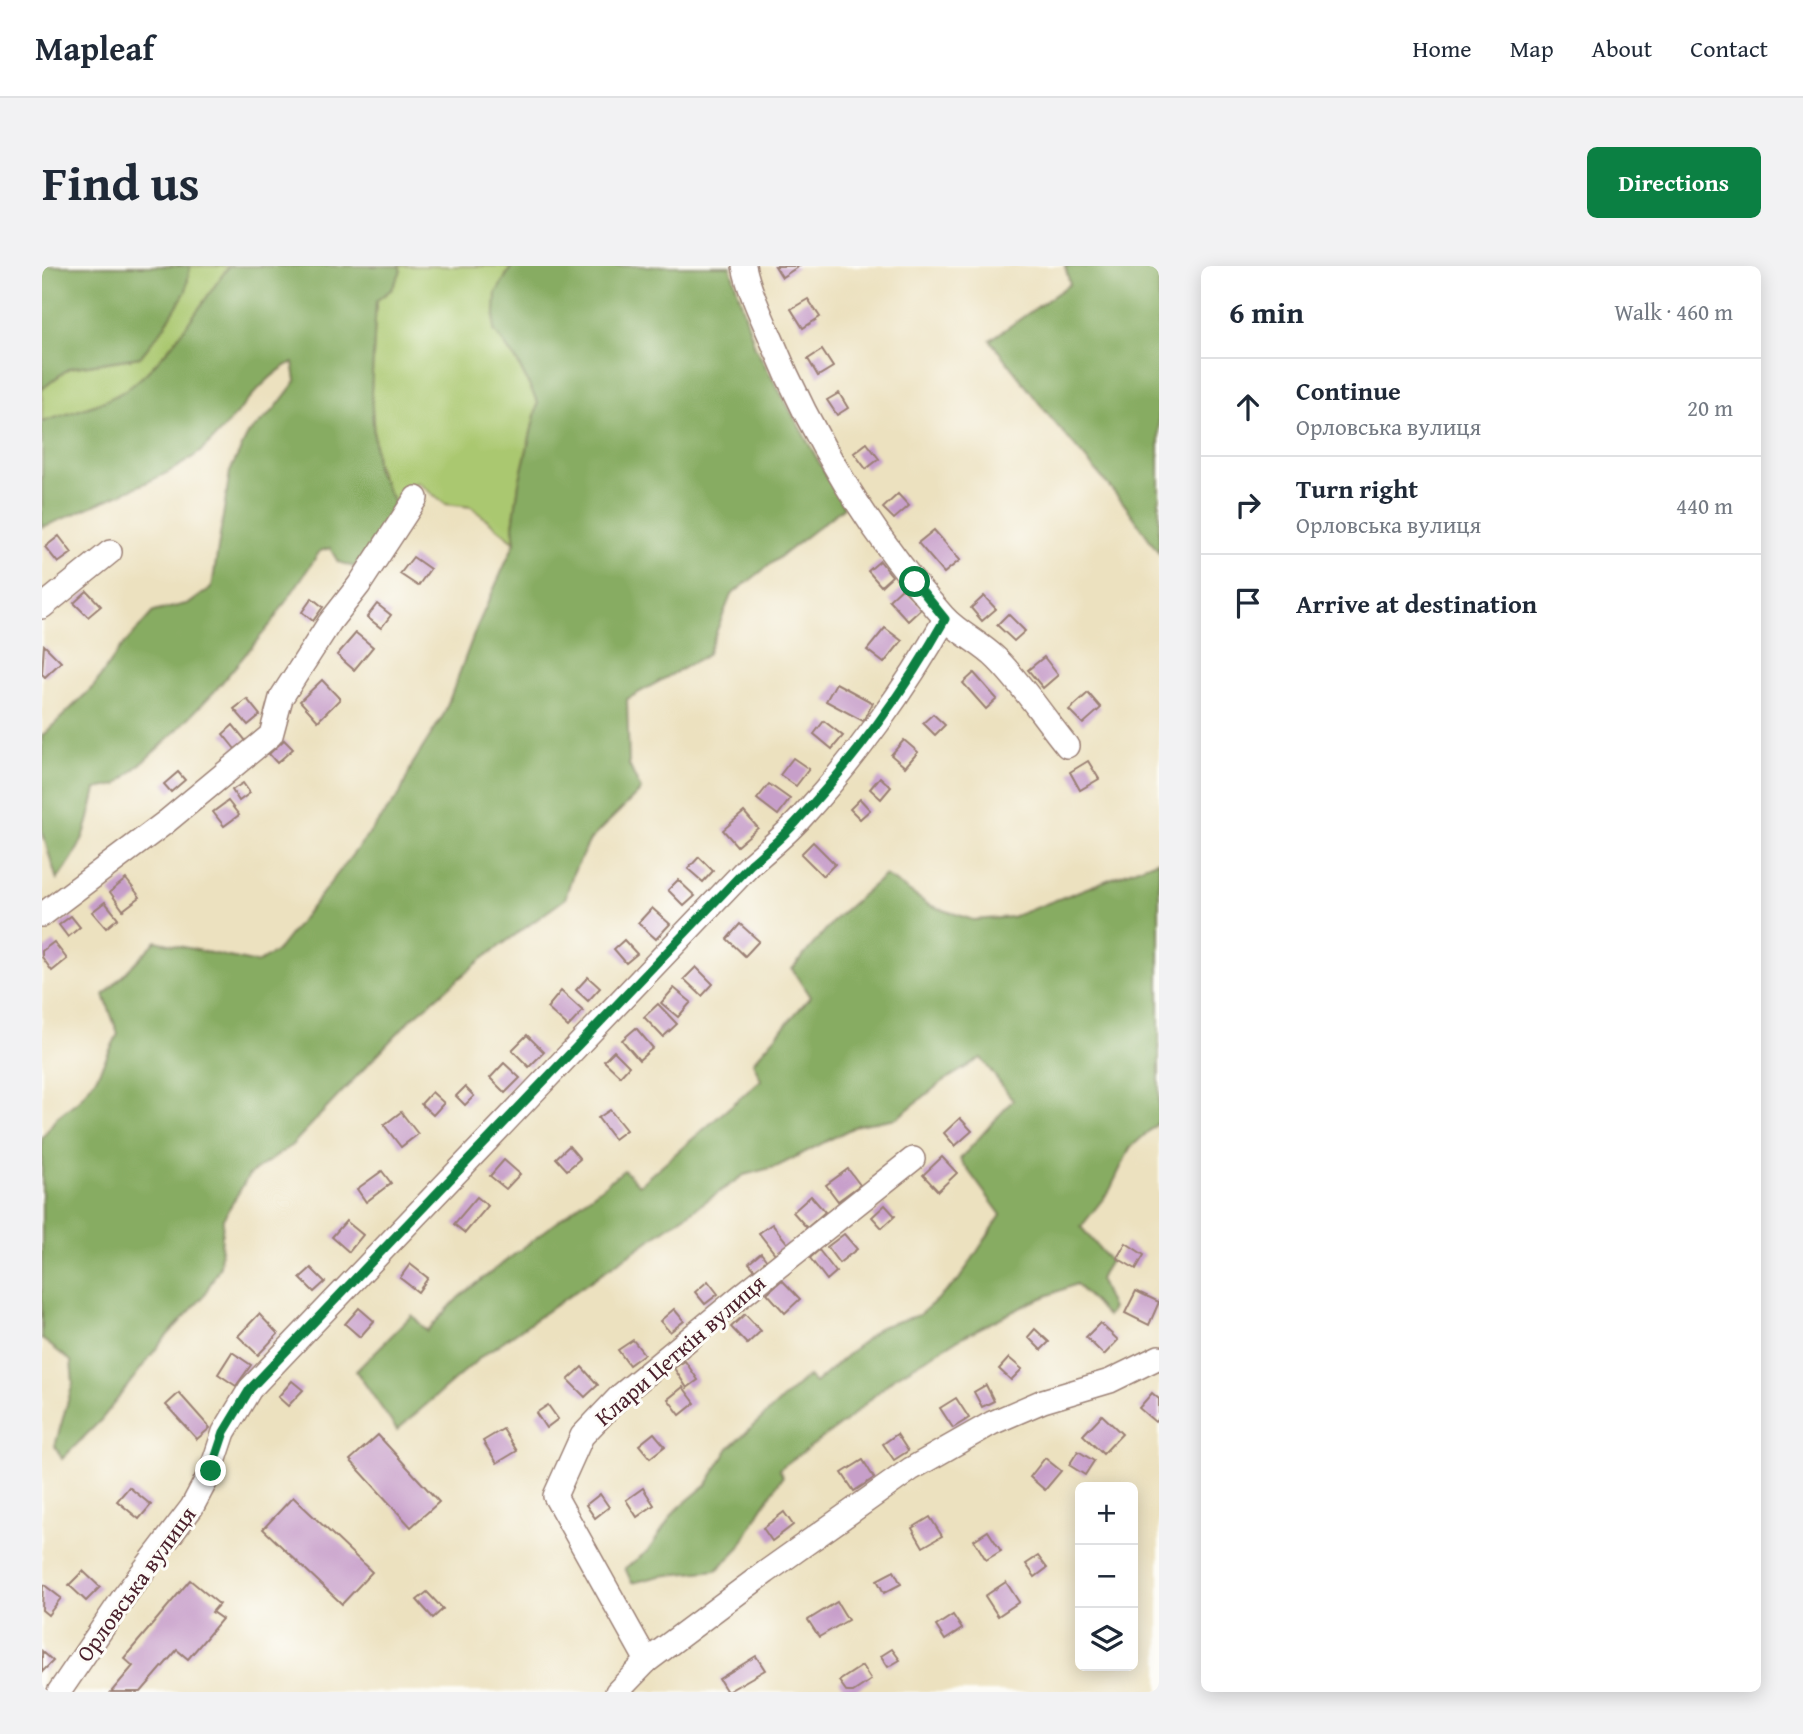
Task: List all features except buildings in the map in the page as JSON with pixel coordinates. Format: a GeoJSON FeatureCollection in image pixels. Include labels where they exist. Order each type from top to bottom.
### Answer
{"type":"FeatureCollection","features":[{"type":"Feature","properties":{"kind":"street"},"geometry":{"type":"LineString","coordinates":[[744,266],[778,357],[829,460],[915,582],[945,619],[996,659],[1067,746]]}},
{"type":"Feature","properties":{"kind":"street"},"geometry":{"type":"LineString","coordinates":[[42,915],[166,822],[271,735],[281,698],[416,498]]}},
{"type":"Feature","properties":{"kind":"street"},"geometry":{"type":"LineString","coordinates":[[42,607],[110,552]]}},
{"type":"Feature","properties":{"kind":"street","name":"Орловська вулиця"},"geometry":{"type":"LineString","coordinates":[[59,1692],[125,1595],[192,1507],[211,1471],[224,1432],[250,1389],[751,864],[798,820],[862,744],[925,654],[945,619]]}},
{"type":"Feature","properties":{"kind":"street","name":"Клари Цеткін вулиця"},"geometry":{"type":"LineString","coordinates":[[647,1661],[555,1496],[582,1436],[621,1395],[913,1159]]}},
{"type":"Feature","properties":{"kind":"street"},"geometry":{"type":"LineString","coordinates":[[617,1692],[647,1661],[911,1469],[992,1423],[1043,1401],[1110,1381],[1159,1357]]}},
{"type":"Feature","properties":{"kind":"green space"},"geometry":{"type":"Polygon","coordinates":[[[42,266],[190,266],[186,291],[164,327],[140,357],[69,368],[42,389],[42,266]]]}},
{"type":"Feature","properties":{"kind":"green space"},"geometry":{"type":"Polygon","coordinates":[[[190,266],[229,266],[181,333],[153,366],[124,391],[84,409],[42,422],[42,389],[69,368],[140,357],[164,327],[186,291],[190,266]]]}},
{"type":"Feature","properties":{"kind":"green space"},"geometry":{"type":"Polygon","coordinates":[[[229,266],[399,266],[401,271],[392,289],[376,301],[371,393],[376,469],[394,502],[379,538],[362,560],[354,567],[338,562],[330,548],[320,551],[270,625],[214,692],[166,741],[117,785],[96,789],[83,837],[57,880],[42,831],[42,736],[94,686],[119,650],[153,612],[190,603],[212,587],[230,471],[248,434],[273,411],[296,381],[293,362],[268,379],[212,440],[191,458],[171,471],[42,527],[42,422],[104,401],[139,380],[181,333],[229,266]]]}},
{"type":"Feature","properties":{"kind":"green space"},"geometry":{"type":"Polygon","coordinates":[[[399,266],[512,266],[506,275],[494,330],[518,363],[538,403],[519,483],[513,526],[515,542],[471,507],[445,504],[417,482],[393,506],[376,463],[371,393],[376,301],[400,269],[399,266]]]}},
{"type":"Feature","properties":{"kind":"green space"},"geometry":{"type":"Polygon","coordinates":[[[512,266],[730,266],[755,347],[844,507],[731,595],[707,655],[627,699],[629,765],[641,790],[590,840],[573,873],[565,899],[482,959],[409,1021],[292,1145],[249,1175],[223,1219],[220,1266],[203,1297],[163,1340],[101,1420],[62,1459],[55,1446],[73,1383],[71,1361],[42,1339],[42,1138],[57,1117],[79,1100],[96,1078],[118,1034],[104,995],[156,941],[257,963],[277,951],[400,794],[412,765],[444,714],[476,629],[515,542],[513,526],[519,483],[538,403],[518,363],[494,330],[496,293],[512,266]]]}},
{"type":"Feature","properties":{"kind":"green space"},"geometry":{"type":"Polygon","coordinates":[[[1065,266],[1159,266],[1159,553],[1126,506],[1050,417],[990,340],[1070,284],[1065,266]]]}},
{"type":"Feature","properties":{"kind":"green space"},"geometry":{"type":"Polygon","coordinates":[[[1159,860],[1159,1122],[1130,1148],[1110,1190],[1081,1227],[1110,1261],[1099,1279],[1112,1309],[1107,1316],[1076,1284],[1032,1302],[964,1336],[895,1377],[845,1422],[779,1469],[783,1476],[740,1547],[717,1570],[660,1576],[632,1583],[625,1568],[648,1551],[675,1511],[707,1484],[729,1448],[808,1376],[815,1383],[880,1327],[919,1315],[958,1281],[1001,1215],[960,1159],[1013,1100],[981,1058],[942,1082],[897,1118],[858,1125],[778,1166],[744,1175],[482,1356],[397,1430],[356,1371],[412,1315],[427,1331],[459,1297],[624,1170],[639,1185],[761,1080],[753,1062],[810,997],[792,969],[836,918],[885,875],[929,905],[973,920],[1012,917],[1159,860]]]}},
{"type":"Feature","properties":{"kind":"route"},"geometry":{"type":"LineString","coordinates":[[211,1471],[224,1432],[250,1389],[751,864],[798,820],[862,744],[925,654],[945,619],[915,582]]}}]}
